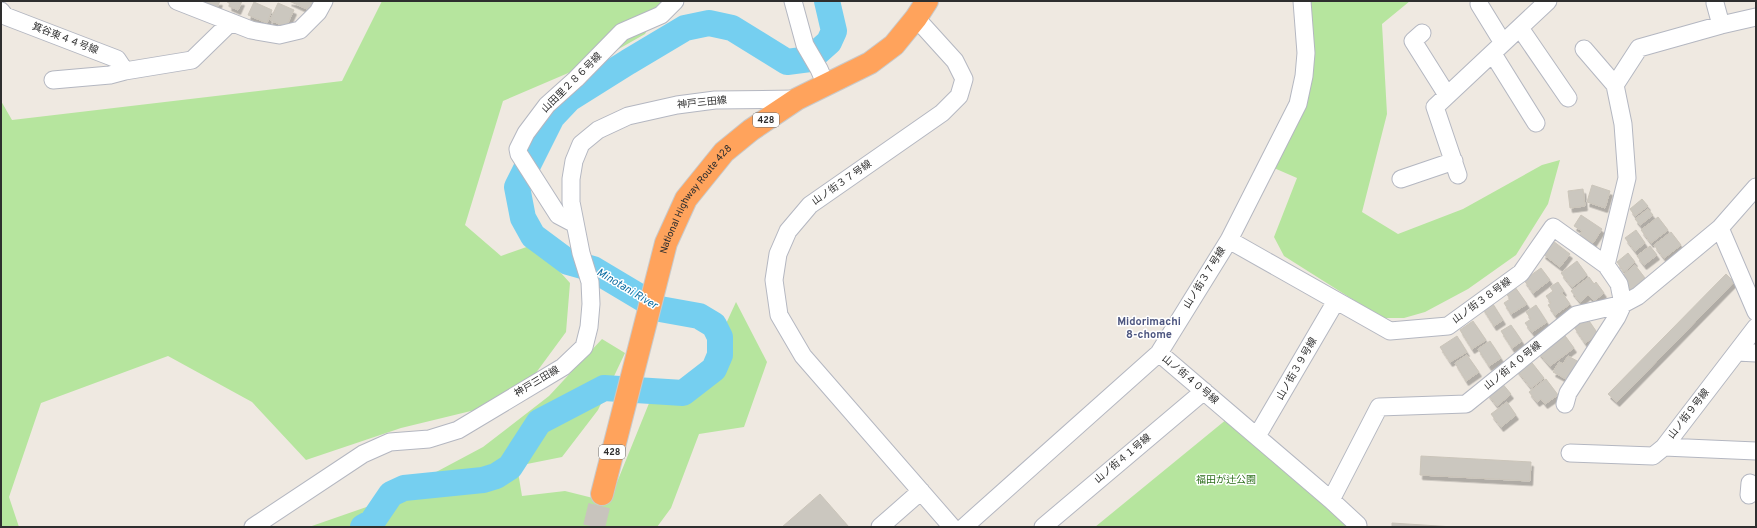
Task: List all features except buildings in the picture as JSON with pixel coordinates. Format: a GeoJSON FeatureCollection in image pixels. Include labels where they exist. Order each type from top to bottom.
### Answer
{"type":"FeatureCollection","features":[{"type":"Feature","properties":{"kind":"highway","name":"National Highway Route 428"},"geometry":{"type":"LineString","coordinates":[[602,494],[666,242],[686,199],[724,152],[751,130],[797,99],[822,77],[870,63],[894,45],[922,10]]}},
{"type":"Feature","properties":{"kind":"street"},"geometry":{"type":"LineString","coordinates":[[177,1],[251,30],[279,36],[300,30],[318,12],[324,1]]}},
{"type":"Feature","properties":{"kind":"street","name":"山田里２８６号線"},"geometry":{"type":"LineString","coordinates":[[575,224],[558,215],[519,154],[518,149],[526,133],[547,105],[576,79],[622,32],[661,16],[676,1]]}},
{"type":"Feature","properties":{"kind":"street"},"geometry":{"type":"LineString","coordinates":[[793,1],[805,45],[822,77]]}},
{"type":"Feature","properties":{"kind":"street","name":"山ノ街３７号線"},"geometry":{"type":"LineString","coordinates":[[964,527],[1158,353],[1229,240],[1298,104],[1304,76],[1306,53],[1302,1]]}},
{"type":"Feature","properties":{"kind":"street"},"geometry":{"type":"LineString","coordinates":[[1401,179],[1456,168],[1435,107],[1548,1]]}},
{"type":"Feature","properties":{"kind":"street"},"geometry":{"type":"LineString","coordinates":[[1715,3],[1721,24]]}},
{"type":"Feature","properties":{"kind":"street"},"geometry":{"type":"LineString","coordinates":[[1479,4],[1498,48],[1536,123]]}},
{"type":"Feature","properties":{"kind":"street","name":"山ノ街３７号線"},"geometry":{"type":"LineString","coordinates":[[922,10],[955,61],[964,80],[959,96],[942,113],[810,205],[788,231],[778,254],[774,280],[779,315],[803,356],[952,527]]}},
{"type":"Feature","properties":{"kind":"street","name":"箕谷東４４号線"},"geometry":{"type":"LineString","coordinates":[[1,11],[5,16],[117,59],[125,71]]}},
{"type":"Feature","properties":{"kind":"street"},"geometry":{"type":"LineString","coordinates":[[1615,84],[1638,48],[1721,24],[1756,17]]}},
{"type":"Feature","properties":{"kind":"street"},"geometry":{"type":"LineString","coordinates":[[52,80],[110,75],[125,71],[192,60],[231,22]]}},
{"type":"Feature","properties":{"kind":"street"},"geometry":{"type":"LineString","coordinates":[[1520,28],[1568,98]]}},
{"type":"Feature","properties":{"kind":"street"},"geometry":{"type":"LineString","coordinates":[[1422,33],[1413,41],[1447,95]]}},
{"type":"Feature","properties":{"kind":"street"},"geometry":{"type":"LineString","coordinates":[[1584,50],[1615,84],[1623,124],[1626,178],[1606,265]]}},
{"type":"Feature","properties":{"kind":"street","name":"神戸三田線"},"geometry":{"type":"LineString","coordinates":[[253,527],[363,454],[390,442],[429,439],[458,430],[563,367],[584,347],[589,327],[591,304],[590,282],[581,254],[575,224],[571,202],[571,179],[574,161],[582,144],[598,130],[628,116],[715,100],[797,99]]}},
{"type":"Feature","properties":{"kind":"street","name":"山ノ街４０号線"},"geometry":{"type":"LineString","coordinates":[[1331,500],[1379,407],[1466,404],[1576,315],[1623,304],[1638,296],[1720,228],[1756,186]]}},
{"type":"Feature","properties":{"kind":"street","name":"山ノ街３８号線"},"geometry":{"type":"LineString","coordinates":[[1229,240],[1390,331],[1448,326],[1521,273],[1553,227],[1606,265],[1619,284],[1623,304]]}},
{"type":"Feature","properties":{"kind":"street"},"geometry":{"type":"LineString","coordinates":[[1720,228],[1756,312]]}},
{"type":"Feature","properties":{"kind":"street","name":"山ノ街３９号線"},"geometry":{"type":"LineString","coordinates":[[1257,436],[1336,301]]}},
{"type":"Feature","properties":{"kind":"street"},"geometry":{"type":"LineString","coordinates":[[1565,404],[1568,393],[1617,317],[1623,304]]}},
{"type":"Feature","properties":{"kind":"street","name":"山ノ街９号線"},"geometry":{"type":"LineString","coordinates":[[1664,447],[1756,327]]}},
{"type":"Feature","properties":{"kind":"street"},"geometry":{"type":"LineString","coordinates":[[1736,352],[1756,353]]}},
{"type":"Feature","properties":{"kind":"street","name":"山ノ街４０号線"},"geometry":{"type":"LineString","coordinates":[[1158,353],[1257,436],[1358,525]]}},
{"type":"Feature","properties":{"kind":"street","name":"山ノ街４１号線"},"geometry":{"type":"LineString","coordinates":[[1043,527],[1204,391]]}},
{"type":"Feature","properties":{"kind":"street"},"geometry":{"type":"LineString","coordinates":[[1570,453],[1653,456],[1664,447]]}},
{"type":"Feature","properties":{"kind":"street","name":"山ノ街９号線"},"geometry":{"type":"LineString","coordinates":[[1664,447],[1756,451]]}},
{"type":"Feature","properties":{"kind":"street"},"geometry":{"type":"LineString","coordinates":[[880,527],[921,491]]}},
{"type":"Feature","properties":{"kind":"green space"},"geometry":{"type":"Polygon","coordinates":[[[382,1],[662,1],[645,34],[601,59],[503,101],[465,225],[501,256],[535,244],[570,283],[566,332],[516,400],[401,428],[306,460],[252,402],[168,356],[41,403],[9,497],[19,527],[1,527],[1,101],[12,120],[342,81],[382,1]]]}},
{"type":"Feature","properties":{"kind":"green space"},"geometry":{"type":"Polygon","coordinates":[[[1308,1],[1410,1],[1382,24],[1387,114],[1362,212],[1398,234],[1463,209],[1542,165],[1560,160],[1548,204],[1516,255],[1468,289],[1425,312],[1404,318],[1382,318],[1284,256],[1274,237],[1297,178],[1274,168],[1304,96],[1308,1]]]}},
{"type":"Feature","properties":{"kind":"green space"},"geometry":{"type":"Polygon","coordinates":[[[736,302],[767,362],[744,427],[699,434],[671,508],[657,527],[309,527],[378,503],[483,447],[549,396],[602,339],[625,353],[598,410],[562,457],[517,466],[522,496],[565,491],[609,502],[656,386],[694,393],[736,302]]]}},
{"type":"Feature","properties":{"kind":"green space","name":"福田が辻公園"},"geometry":{"type":"Polygon","coordinates":[[[1227,419],[1345,521],[1347,527],[1095,527],[1227,419]]]}},
{"type":"Feature","properties":{"kind":"waterway","name":"Minotani River"},"geometry":{"type":"LineString","coordinates":[[363,527],[372,522],[391,494],[404,488],[483,480],[496,476],[510,467],[539,422],[604,388],[683,393],[714,369],[720,355],[720,337],[714,325],[699,316],[660,309],[593,269],[568,262],[533,236],[523,218],[517,187],[552,117],[569,99],[628,62],[685,28],[709,23],[732,28],[787,62],[810,59],[829,42],[834,31],[827,1]]}},
{"type":"Feature","properties":{"kind":"tunnel"},"geometry":{"type":"LineString","coordinates":[[594,527],[602,494]]}},
{"type":"Feature","properties":{"kind":"district","name":"Midorimachi 8-chome"},"geometry":{"type":"Point","coordinates":[1149,328]}}]}
